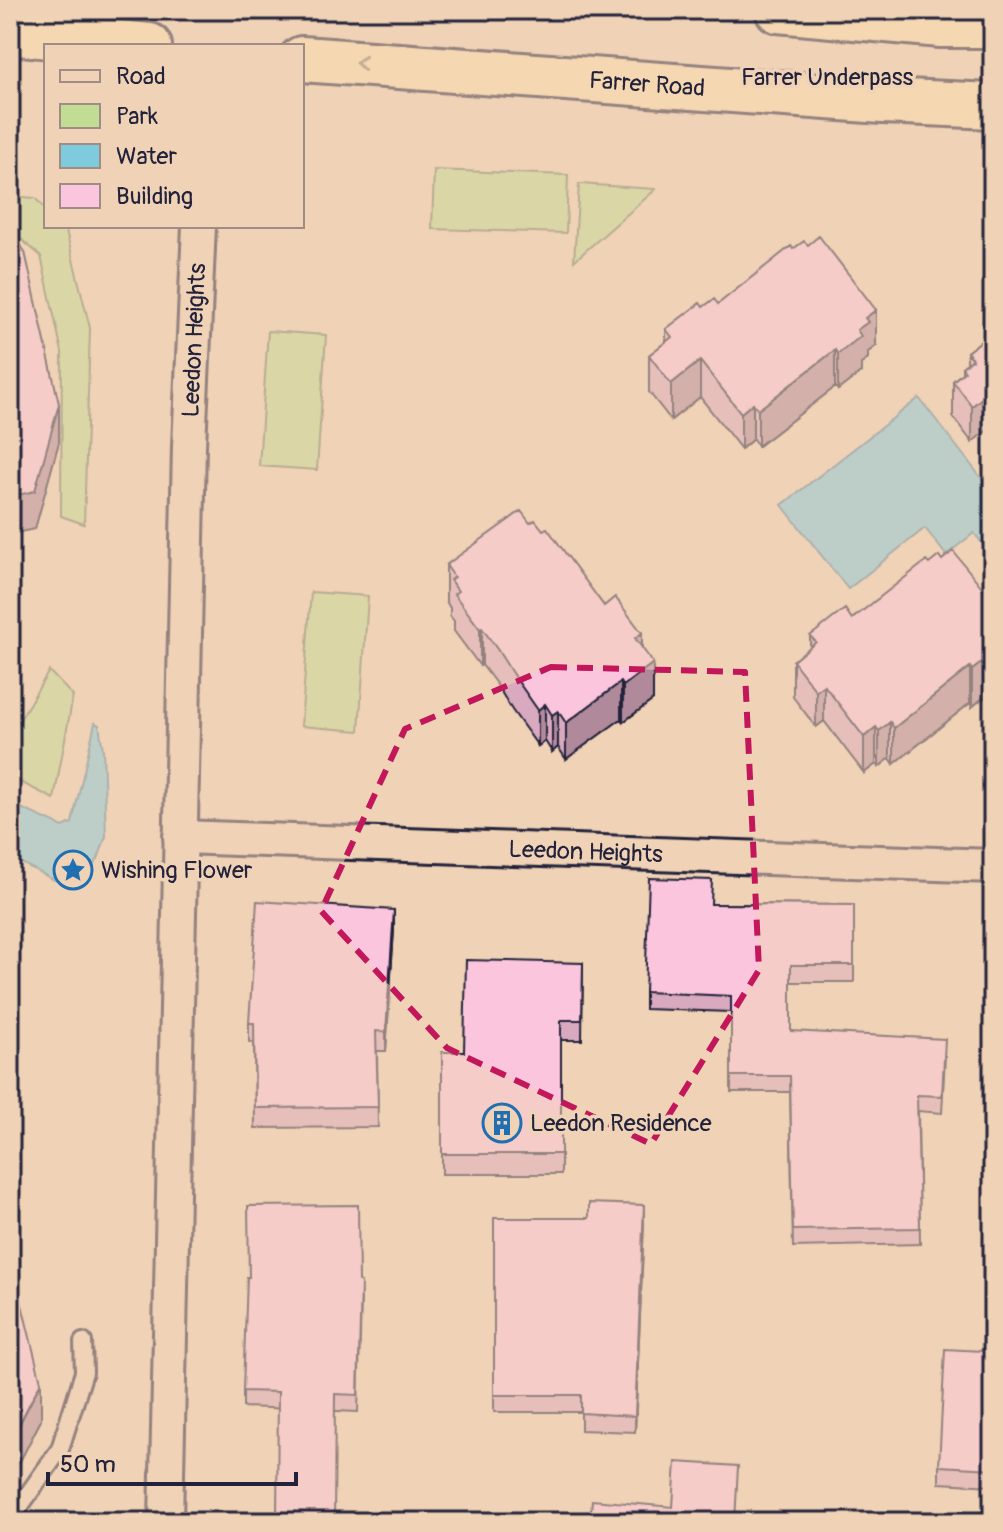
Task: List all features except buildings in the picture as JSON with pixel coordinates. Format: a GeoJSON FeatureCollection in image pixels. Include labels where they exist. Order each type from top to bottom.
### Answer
{"type":"FeatureCollection","features":[{"type":"Feature","properties":{"kind":"highway"},"geometry":{"type":"LineString","coordinates":[[778,10],[941,25],[993,25]]}},
{"type":"Feature","properties":{"kind":"highway"},"geometry":{"type":"LineString","coordinates":[[10,32],[129,44]]}},
{"type":"Feature","properties":{"kind":"highway","name":"Farrer Road"},"geometry":{"type":"LineString","coordinates":[[304,59],[883,101],[993,106]]}},
{"type":"Feature","properties":{"kind":"highway","name":"Farrer Underpass"},"geometry":{"type":"LineString","coordinates":[[565,78],[993,78]]}},
{"type":"Feature","properties":{"kind":"street","name":"Leedon Heights"},"geometry":{"type":"LineString","coordinates":[[166,1522],[189,446],[199,228]]}},
{"type":"Feature","properties":{"kind":"street","name":"Leedon Heights"},"geometry":{"type":"LineString","coordinates":[[180,837],[993,866]]}},
{"type":"Feature","properties":{"kind":"lane"},"geometry":{"type":"LineString","coordinates":[[10,1515],[15,1513],[60,1449],[84,1372],[83,1342]]}},
{"type":"Feature","properties":{"kind":"highlighted area"},"geometry":{"type":"Polygon","coordinates":[[[551,667],[745,672],[759,970],[651,1144],[447,1048],[321,911],[405,729],[551,667]]]}},
{"type":"Feature","properties":{"kind":"green space"},"geometry":{"type":"Polygon","coordinates":[[[434,170],[568,175],[566,233],[432,229],[434,170]]]}},
{"type":"Feature","properties":{"kind":"green space"},"geometry":{"type":"Polygon","coordinates":[[[579,184],[656,189],[574,261],[579,184]]]}},
{"type":"Feature","properties":{"kind":"green space"},"geometry":{"type":"Polygon","coordinates":[[[10,196],[35,198],[44,208],[44,228],[63,228],[66,231],[90,328],[84,524],[61,516],[62,352],[41,256],[10,230],[10,196]]]}},
{"type":"Feature","properties":{"kind":"green space"},"geometry":{"type":"Polygon","coordinates":[[[268,331],[326,335],[317,470],[259,466],[268,331]]]}},
{"type":"Feature","properties":{"kind":"green space"},"geometry":{"type":"Polygon","coordinates":[[[311,592],[368,596],[359,731],[301,726],[311,592]]]}},
{"type":"Feature","properties":{"kind":"green space"},"geometry":{"type":"Polygon","coordinates":[[[49,671],[73,696],[54,799],[10,777],[10,736],[49,671]]]}},
{"type":"Feature","properties":{"kind":"water"},"geometry":{"type":"Polygon","coordinates":[[[919,398],[993,493],[993,557],[974,533],[946,555],[925,528],[848,589],[782,505],[919,398]]]}},
{"type":"Feature","properties":{"kind":"water"},"geometry":{"type":"Polygon","coordinates":[[[95,723],[99,725],[103,750],[106,836],[98,859],[84,878],[71,883],[54,880],[10,857],[10,803],[63,827],[72,823],[95,723]]]}},
{"type":"Feature","properties":{"kind":"place","name":"Wishing Flower"},"geometry":{"type":"Point","coordinates":[73,870]}},
{"type":"Feature","properties":{"kind":"place","name":"Leedon Residence"},"geometry":{"type":"Point","coordinates":[502,1123]}}]}
